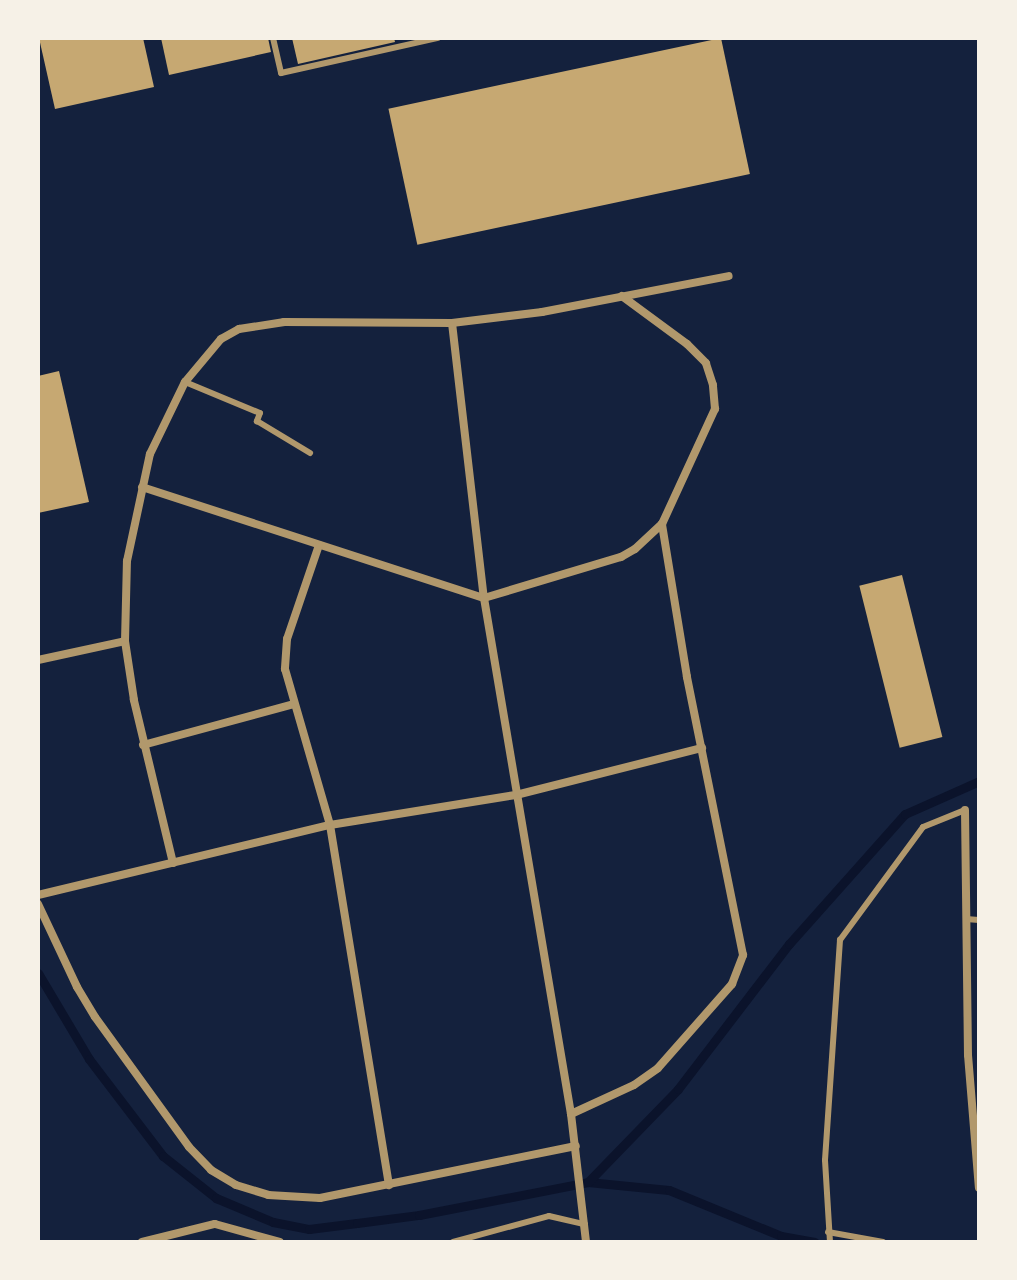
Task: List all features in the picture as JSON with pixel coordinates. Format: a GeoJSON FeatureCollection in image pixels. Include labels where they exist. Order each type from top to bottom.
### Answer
{"type":"FeatureCollection","features":[{"type":"Feature","properties":{"kind":"street"},"geometry":{"type":"LineString","coordinates":[[173,863],[143,745],[125,641],[127,561],[150,454],[185,382],[221,339],[256,325],[452,323],[729,276]]}},
{"type":"Feature","properties":{"kind":"street"},"geometry":{"type":"LineString","coordinates":[[142,487],[484,598],[621,557],[635,549],[662,524],[715,409],[713,385],[706,363],[687,344],[622,296]]}},
{"type":"Feature","properties":{"kind":"street"},"geometry":{"type":"LineString","coordinates":[[452,323],[484,598],[571,1114],[586,1242]]}},
{"type":"Feature","properties":{"kind":"street"},"geometry":{"type":"LineString","coordinates":[[571,1114],[634,1085],[658,1068],[740,970],[742,939],[702,748],[662,524]]}},
{"type":"Feature","properties":{"kind":"street"},"geometry":{"type":"LineString","coordinates":[[319,545],[287,639],[285,669],[330,825],[389,1185]]}},
{"type":"Feature","properties":{"kind":"street"},"geometry":{"type":"LineString","coordinates":[[38,660],[125,641]]}},
{"type":"Feature","properties":{"kind":"street"},"geometry":{"type":"LineString","coordinates":[[143,745],[294,704]]}},
{"type":"Feature","properties":{"kind":"street"},"geometry":{"type":"LineString","coordinates":[[38,895],[330,825],[516,795],[702,748]]}},
{"type":"Feature","properties":{"kind":"street"},"geometry":{"type":"LineString","coordinates":[[965,810],[968,1055],[979,1188]]}},
{"type":"Feature","properties":{"kind":"street"},"geometry":{"type":"LineString","coordinates":[[38,904],[83,997],[189,1147],[211,1170],[236,1185],[268,1195],[320,1198],[576,1149]]}},
{"type":"Feature","properties":{"kind":"street"},"geometry":{"type":"LineString","coordinates":[[968,1055],[979,1055]]}},
{"type":"Feature","properties":{"kind":"street"},"geometry":{"type":"LineString","coordinates":[[142,1242],[215,1224],[280,1242]]}},
{"type":"Feature","properties":{"kind":"lane"},"geometry":{"type":"LineString","coordinates":[[273,38],[281,73],[438,38]]}},
{"type":"Feature","properties":{"kind":"lane"},"geometry":{"type":"LineString","coordinates":[[185,382],[260,413],[257,421],[310,453]]}},
{"type":"Feature","properties":{"kind":"lane"},"geometry":{"type":"LineString","coordinates":[[830,1242],[825,1160],[840,940],[923,827],[965,810]]}},
{"type":"Feature","properties":{"kind":"lane"},"geometry":{"type":"LineString","coordinates":[[966,919],[979,920]]}},
{"type":"Feature","properties":{"kind":"lane"},"geometry":{"type":"LineString","coordinates":[[454,1241],[549,1216],[585,1224]]}},
{"type":"Feature","properties":{"kind":"lane"},"geometry":{"type":"LineString","coordinates":[[828,1232],[883,1242]]}},
{"type":"Feature","properties":{"kind":"building"},"geometry":{"type":"Polygon","coordinates":[[[39,38],[143,38],[154,87],[55,109],[39,38]]]}},
{"type":"Feature","properties":{"kind":"building"},"geometry":{"type":"Polygon","coordinates":[[[161,38],[268,38],[271,52],[169,75],[161,38]]]}},
{"type":"Feature","properties":{"kind":"building"},"geometry":{"type":"Polygon","coordinates":[[[292,38],[394,38],[395,42],[298,64],[292,38]]]}},
{"type":"Feature","properties":{"kind":"building"},"geometry":{"type":"Polygon","coordinates":[[[721,38],[750,174],[417,245],[388,109],[721,38]]]}},
{"type":"Feature","properties":{"kind":"building"},"geometry":{"type":"Polygon","coordinates":[[[59,371],[89,502],[38,513],[38,376],[59,371]]]}},
{"type":"Feature","properties":{"kind":"building"},"geometry":{"type":"Polygon","coordinates":[[[902,575],[942,737],[900,748],[859,586],[902,575]]]}},
{"type":"Feature","properties":{"kind":"waterway"},"geometry":{"type":"LineString","coordinates":[[588,1182],[678,1089],[789,944],[905,814],[979,781]]}},
{"type":"Feature","properties":{"kind":"waterway"},"geometry":{"type":"LineString","coordinates":[[38,973],[89,1059],[163,1156],[216,1198],[273,1222],[309,1229],[357,1223],[419,1215],[588,1182],[669,1190],[781,1236],[814,1242]]}}]}
